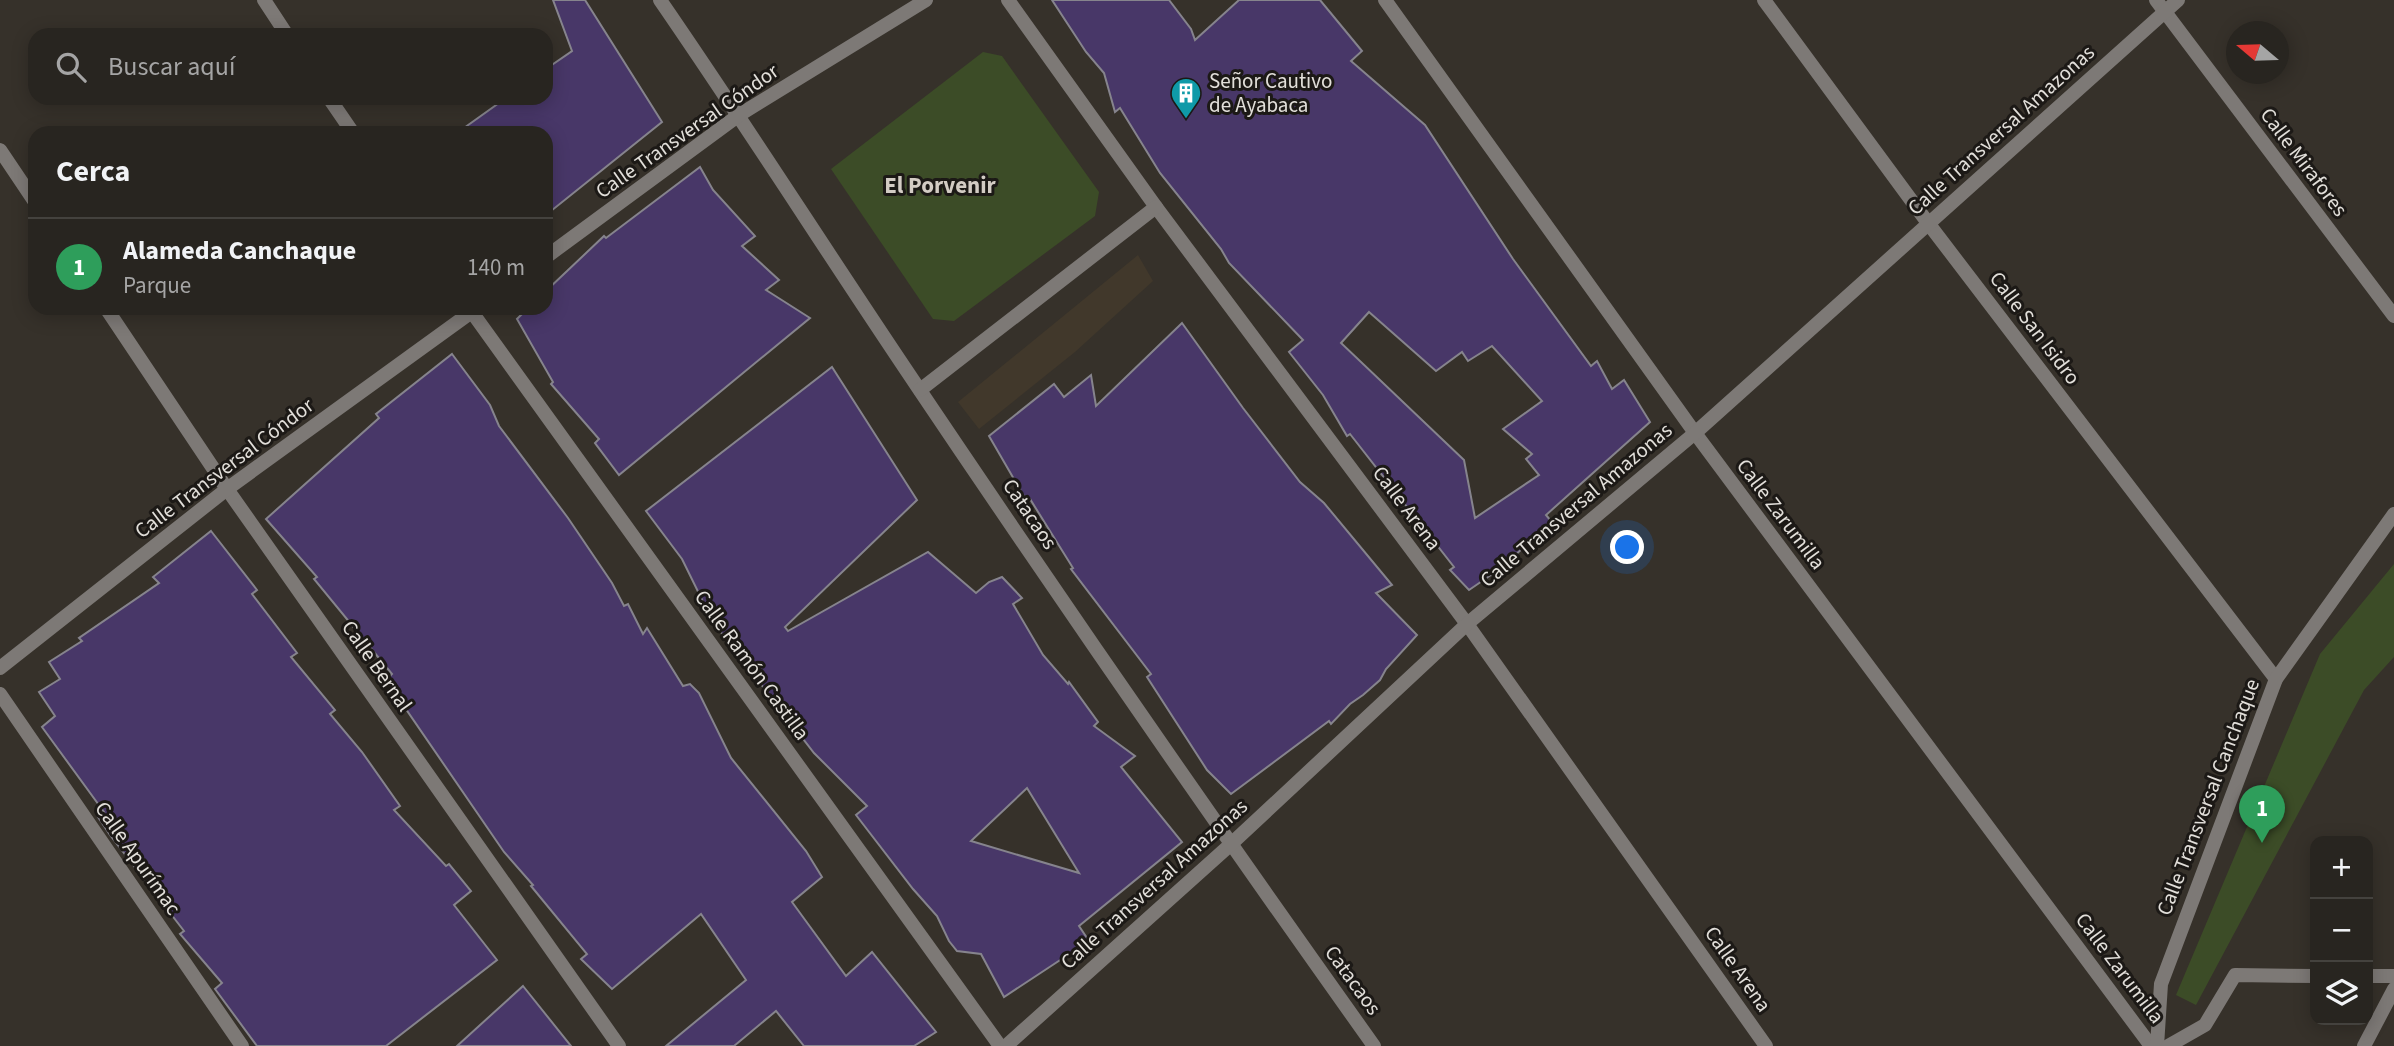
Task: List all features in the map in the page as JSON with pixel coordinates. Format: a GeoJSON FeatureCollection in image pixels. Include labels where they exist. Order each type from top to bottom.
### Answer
{"type":"FeatureCollection","features":[{"type":"Feature","properties":{"kind":"street"},"geometry":{"type":"LineString","coordinates":[[264,0],[282,28]]}},
{"type":"Feature","properties":{"kind":"street","name":"Catacaos"},"geometry":{"type":"LineString","coordinates":[[660,0],[920,390],[1230,845],[1374,1046]]}},
{"type":"Feature","properties":{"kind":"street","name":"Calle Transversal Cóndor"},"geometry":{"type":"LineString","coordinates":[[553,252],[739,115],[926,0]]}},
{"type":"Feature","properties":{"kind":"street","name":"Calle Arena"},"geometry":{"type":"LineString","coordinates":[[1008,0],[1156,206],[1467,624],[1766,1046]]}},
{"type":"Feature","properties":{"kind":"street","name":"Calle Zarumilla"},"geometry":{"type":"LineString","coordinates":[[1385,0],[1695,433],[2154,1046]]}},
{"type":"Feature","properties":{"kind":"street","name":"Calle San Isidro"},"geometry":{"type":"LineString","coordinates":[[1764,0],[1928,223],[2276,679]]}},
{"type":"Feature","properties":{"kind":"street","name":"Calle Transversal Amazonas"},"geometry":{"type":"LineString","coordinates":[[1006,1046],[1230,845],[1467,624],[1695,433],[1928,223],[2160,6],[2178,0]]}},
{"type":"Feature","properties":{"kind":"street","name":"Calle Mirafores"},"geometry":{"type":"LineString","coordinates":[[2160,6],[2394,316]]}},
{"type":"Feature","properties":{"kind":"street"},"geometry":{"type":"LineString","coordinates":[[334,105],[348,126]]}},
{"type":"Feature","properties":{"kind":"street"},"geometry":{"type":"LineString","coordinates":[[0,150],[28,192]]}},
{"type":"Feature","properties":{"kind":"street"},"geometry":{"type":"LineString","coordinates":[[920,390],[1156,206]]}},
{"type":"Feature","properties":{"kind":"street","name":"Calle Bernal"},"geometry":{"type":"LineString","coordinates":[[111,315],[227,489],[619,1046]]}},
{"type":"Feature","properties":{"kind":"street","name":"Calle Transversal Cóndor"},"geometry":{"type":"LineString","coordinates":[[0,668],[227,489],[465,315]]}},
{"type":"Feature","properties":{"kind":"street","name":"Calle Ramón Castilla"},"geometry":{"type":"LineString","coordinates":[[477,315],[1000,1046]]}},
{"type":"Feature","properties":{"kind":"street","name":"Calle Transversal Canchaque"},"geometry":{"type":"LineString","coordinates":[[2154,1046],[2161,984],[2276,679],[2394,514]]}},
{"type":"Feature","properties":{"kind":"street","name":"Calle Apurímac"},"geometry":{"type":"LineString","coordinates":[[0,694],[242,1046]]}},
{"type":"Feature","properties":{"kind":"street"},"geometry":{"type":"LineString","coordinates":[[2168,1046],[2205,1025],[2235,975],[2310,976]]}},
{"type":"Feature","properties":{"kind":"street"},"geometry":{"type":"LineString","coordinates":[[2373,976],[2394,976]]}},
{"type":"Feature","properties":{"kind":"street"},"geometry":{"type":"LineString","coordinates":[[2364,1046],[2394,989]]}},
{"type":"Feature","properties":{"kind":"shaded area"},"geometry":{"type":"Polygon","coordinates":[[[1138,255],[1153,281],[1075,352],[979,429],[958,402],[1138,255]]]}},
{"type":"Feature","properties":{"kind":"green space"},"geometry":{"type":"Polygon","coordinates":[[[983,52],[1002,56],[1099,192],[1095,216],[954,321],[933,319],[831,169],[983,52]]]}},
{"type":"Feature","properties":{"kind":"green space"},"geometry":{"type":"Polygon","coordinates":[[[2394,564],[2394,657],[2364,690],[2196,1005],[2176,995],[2320,654],[2394,564]]]}},
{"type":"Feature","properties":{"kind":"building"},"geometry":{"type":"Polygon","coordinates":[[[553,0],[585,0],[662,122],[553,209],[553,126],[467,126],[496,105],[553,105],[553,64],[572,51],[553,0]]]}},
{"type":"Feature","properties":{"kind":"building"},"geometry":{"type":"Polygon","coordinates":[[[1052,0],[1169,0],[1191,29],[1195,40],[1239,0],[1320,0],[1362,51],[1351,61],[1425,125],[1513,259],[1591,366],[1597,361],[1612,389],[1624,380],[1650,422],[1546,515],[1551,521],[1504,566],[1469,590],[1450,570],[1454,567],[1350,434],[1347,436],[1323,395],[1289,352],[1303,340],[1229,263],[1221,249],[1160,173],[1120,108],[1115,112],[1104,73],[1086,52],[1052,0]],[[1369,312],[1341,343],[1464,460],[1475,518],[1539,475],[1526,459],[1532,454],[1503,429],[1542,401],[1492,346],[1468,361],[1462,352],[1436,371],[1369,312]]]}},
{"type":"Feature","properties":{"kind":"building"},"geometry":{"type":"Polygon","coordinates":[[[700,167],[713,190],[755,236],[742,246],[779,280],[766,290],[810,318],[619,475],[595,443],[599,439],[551,384],[553,382],[517,319],[521,315],[553,315],[553,284],[604,236],[606,238],[700,167]]]}},
{"type":"Feature","properties":{"kind":"building"},"geometry":{"type":"Polygon","coordinates":[[[1182,323],[1300,482],[1324,503],[1392,585],[1376,593],[1417,635],[1386,669],[1380,680],[1350,704],[1331,724],[1329,721],[1231,794],[1207,770],[1147,677],[1151,674],[1071,569],[1073,568],[1030,499],[1025,498],[989,436],[1054,384],[1064,397],[1091,375],[1096,406],[1182,323]]]}},
{"type":"Feature","properties":{"kind":"building"},"geometry":{"type":"Polygon","coordinates":[[[452,354],[490,405],[499,426],[568,518],[612,583],[624,606],[628,604],[643,634],[647,628],[683,686],[690,684],[699,693],[731,758],[806,851],[822,877],[792,902],[846,976],[872,952],[936,1032],[914,1046],[804,1046],[776,1011],[734,1046],[666,1046],[746,980],[701,914],[612,989],[581,959],[587,954],[504,852],[386,680],[392,674],[314,579],[317,577],[266,519],[379,418],[376,414],[452,354]]]}},
{"type":"Feature","properties":{"kind":"building"},"geometry":{"type":"Polygon","coordinates":[[[832,367],[917,500],[785,627],[788,631],[928,552],[976,593],[989,582],[1002,577],[1022,598],[1013,604],[1043,655],[1068,684],[1069,682],[1098,722],[1094,726],[1135,756],[1121,767],[1182,842],[1079,926],[1089,941],[1004,997],[981,954],[957,951],[949,941],[937,916],[856,815],[867,806],[814,753],[713,622],[682,559],[646,511],[832,367]],[[1027,788],[971,841],[1079,873],[1027,788]]]}},
{"type":"Feature","properties":{"kind":"building"},"geometry":{"type":"Polygon","coordinates":[[[211,531],[257,590],[252,594],[297,653],[291,657],[335,710],[330,714],[362,752],[400,806],[394,810],[446,866],[449,864],[471,891],[454,905],[497,960],[386,1046],[257,1046],[215,989],[222,983],[180,934],[184,931],[110,835],[98,817],[104,812],[42,727],[55,716],[39,692],[60,679],[49,662],[82,641],[79,638],[159,583],[153,577],[211,531]]]}},
{"type":"Feature","properties":{"kind":"building"},"geometry":{"type":"Polygon","coordinates":[[[523,986],[571,1046],[457,1046],[523,986]]]}},
{"type":"Feature","properties":{"kind":"place","name":"Señor Cautivo de Ayabaca"},"geometry":{"type":"Point","coordinates":[1186,120]}},
{"type":"Feature","properties":{"kind":"place","name":"Alameda Canchaque"},"geometry":{"type":"Point","coordinates":[2262,843]}},
{"type":"Feature","properties":{"kind":"district","name":"El Porvenir"},"geometry":{"type":"Point","coordinates":[940,185]}}]}
